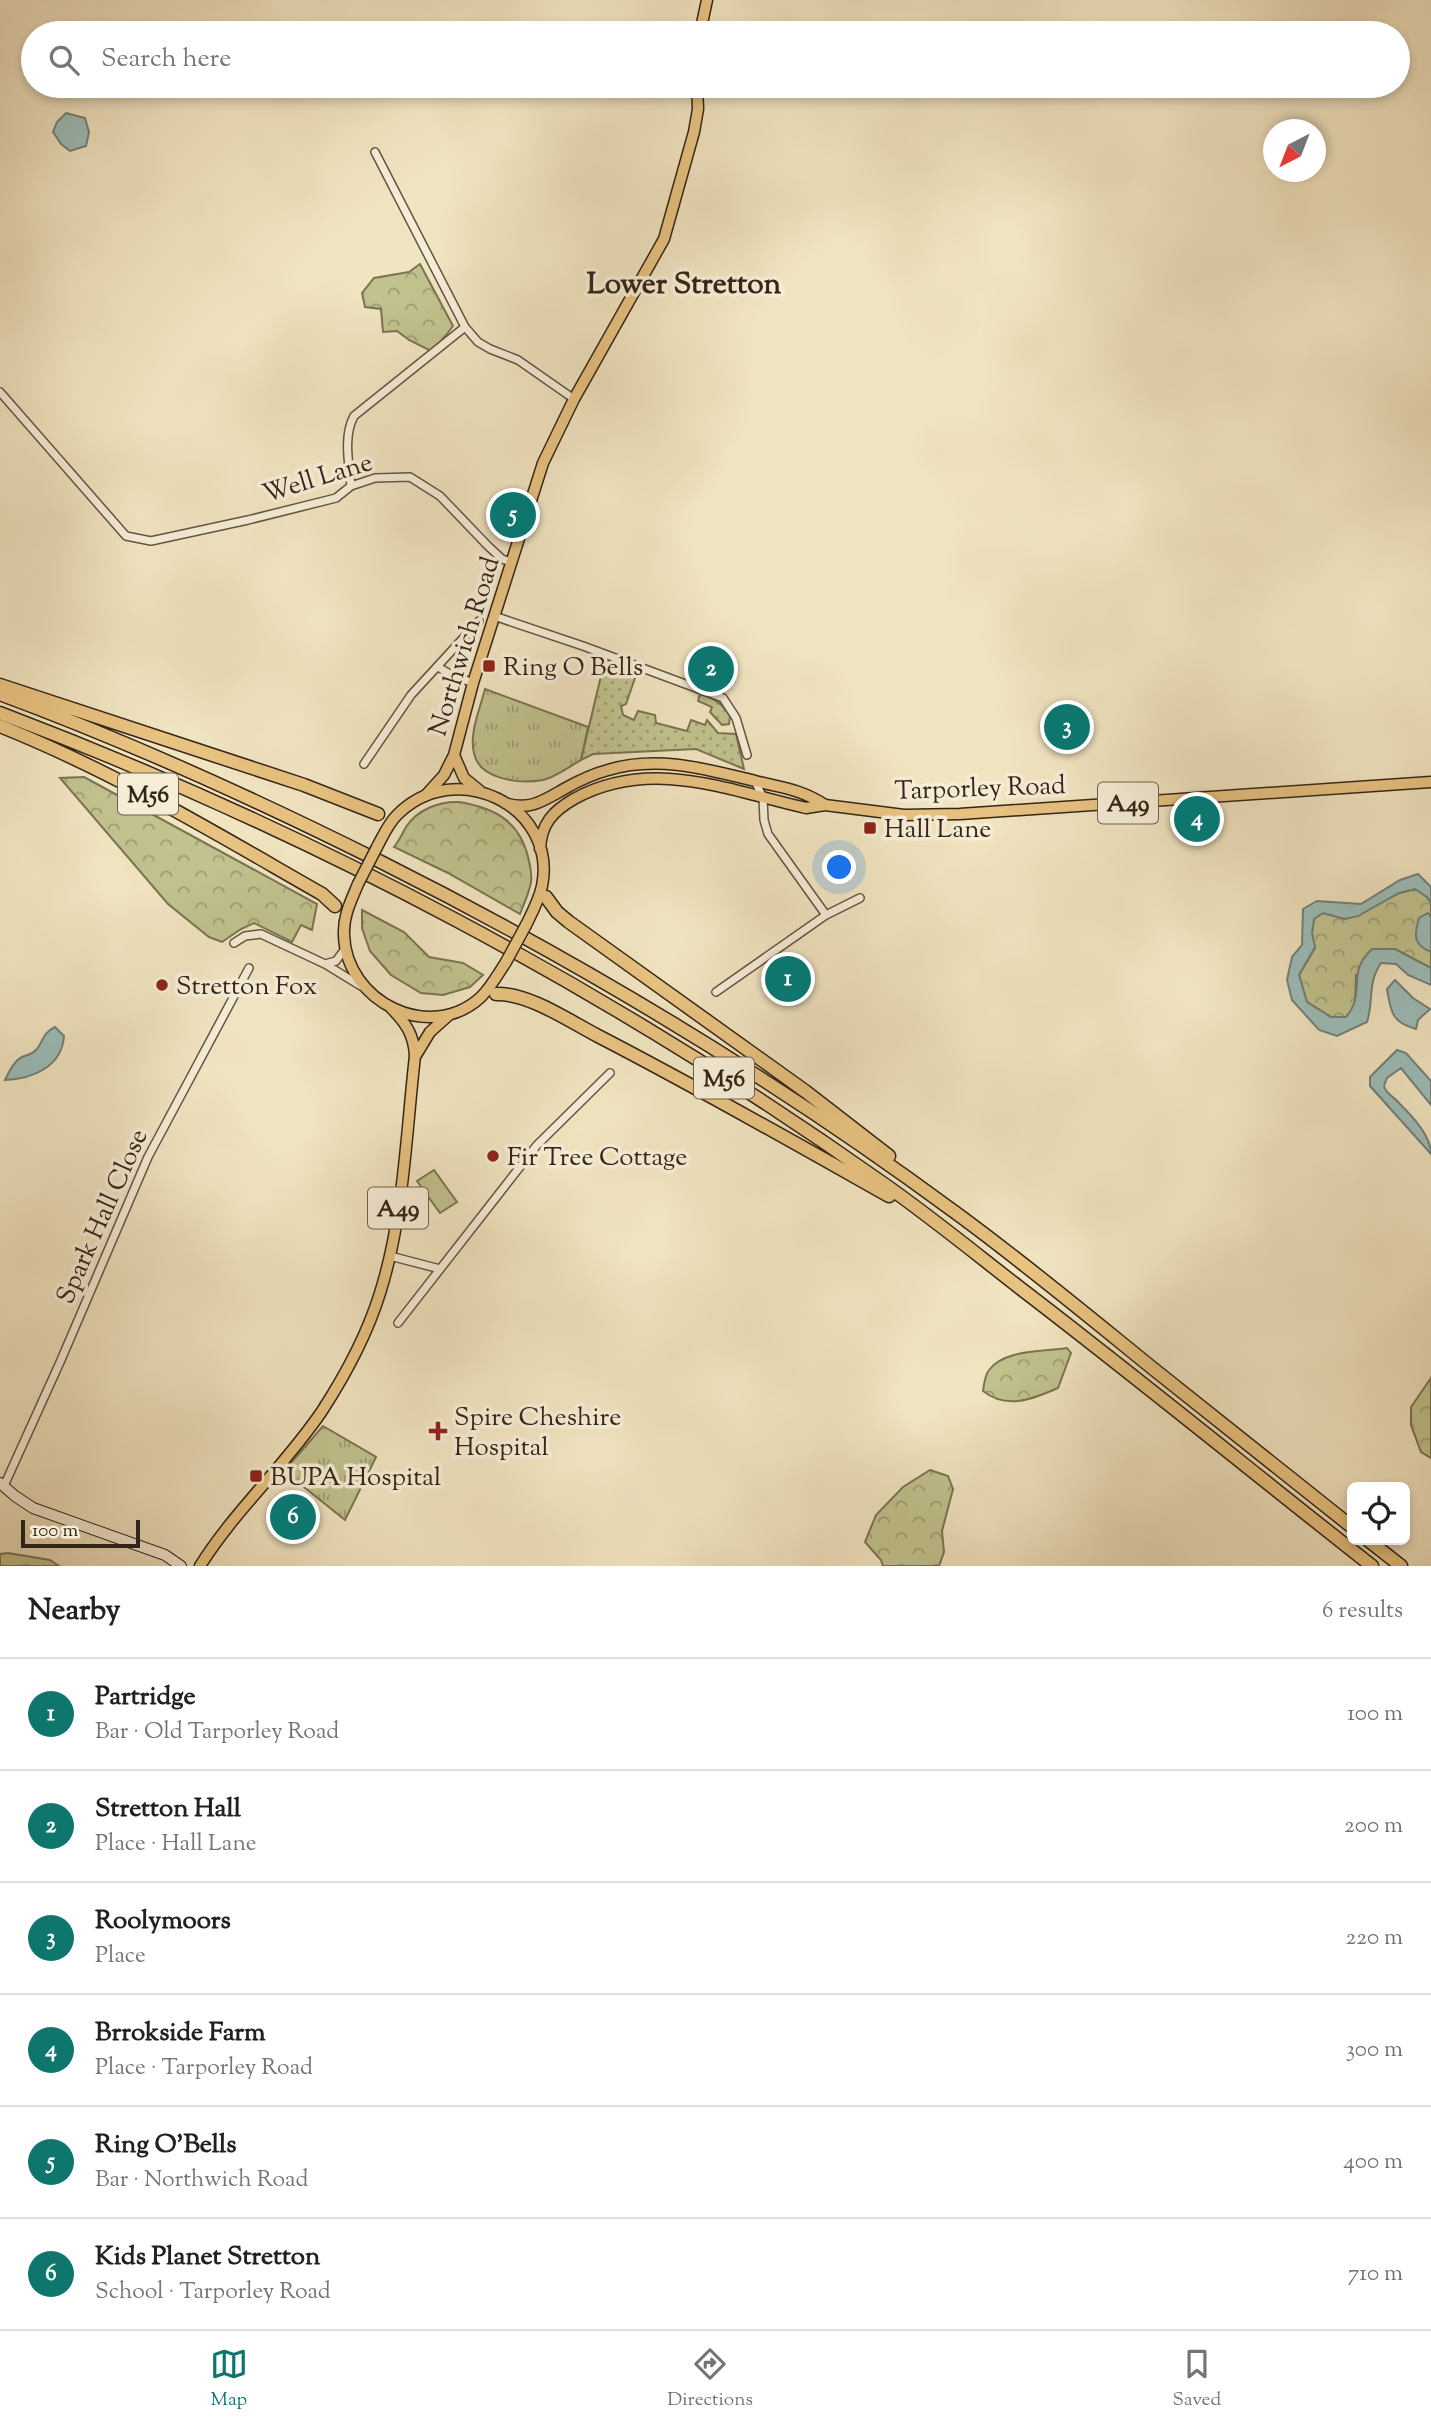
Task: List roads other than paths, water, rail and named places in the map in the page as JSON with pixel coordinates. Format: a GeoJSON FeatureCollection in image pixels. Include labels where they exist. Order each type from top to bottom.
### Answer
{"type":"FeatureCollection","features":[{"type":"Feature","properties":{"kind":"highway","name":"M56"},"geometry":{"type":"LineString","coordinates":[[0,685],[304,785],[379,814]]}},
{"type":"Feature","properties":{"kind":"highway","name":"M56"},"geometry":{"type":"LineString","coordinates":[[0,694],[124,743],[349,846],[508,928],[642,1005],[832,1126],[955,1212],[1027,1266],[1347,1523]]}},
{"type":"Feature","properties":{"kind":"highway","name":"M56"},"geometry":{"type":"LineString","coordinates":[[0,713],[166,781],[295,840],[496,943],[645,1028],[852,1162],[944,1227],[1372,1566]]}},
{"type":"Feature","properties":{"kind":"highway","name":"M56"},"geometry":{"type":"LineString","coordinates":[[0,726],[74,757],[155,797],[322,894],[335,906]]}},
{"type":"Feature","properties":{"kind":"highway","name":"M56"},"geometry":{"type":"LineString","coordinates":[[546,897],[569,922],[849,1124],[955,1212]]}},
{"type":"Feature","properties":{"kind":"highway","name":"M56"},"geometry":{"type":"LineString","coordinates":[[496,994],[521,997],[725,1102],[944,1227]]}},
{"type":"Feature","properties":{"kind":"highway"},"geometry":{"type":"LineString","coordinates":[[1374,1545],[1401,1566]]}},
{"type":"Feature","properties":{"kind":"main road"},"geometry":{"type":"LineString","coordinates":[[703,21],[707,0]]}},
{"type":"Feature","properties":{"kind":"main road","name":"Northwich Road"},"geometry":{"type":"LineString","coordinates":[[425,796],[444,775],[454,755],[473,682],[539,471],[574,399],[664,239],[694,132],[698,98]]}},
{"type":"Feature","properties":{"kind":"main road","name":"Northwich Road"},"geometry":{"type":"LineString","coordinates":[[454,755],[464,778],[480,791]]}},
{"type":"Feature","properties":{"kind":"main road","name":"Tarporley Road"},"geometry":{"type":"LineString","coordinates":[[505,803],[519,807],[534,805],[596,774],[622,766],[648,763],[696,767],[807,794],[825,805]]}},
{"type":"Feature","properties":{"kind":"main road","name":"Tarporley Road"},"geometry":{"type":"LineString","coordinates":[[540,849],[544,825],[556,810],[597,788],[635,778],[673,778],[806,807],[825,805],[904,815],[960,814],[1431,782]]}},
{"type":"Feature","properties":{"kind":"main road"},"geometry":{"type":"LineString","coordinates":[[496,994],[481,997],[449,1015],[420,1016],[391,1009],[363,987],[351,969],[345,949],[344,929],[349,904],[377,847],[399,813],[425,796],[448,789],[480,791],[505,803],[525,821],[540,849],[546,897]]}},
{"type":"Feature","properties":{"kind":"main road"},"geometry":{"type":"LineString","coordinates":[[379,814],[399,813]]}},
{"type":"Feature","properties":{"kind":"main road"},"geometry":{"type":"LineString","coordinates":[[481,997],[506,962],[526,925],[543,884]]}},
{"type":"Feature","properties":{"kind":"main road"},"geometry":{"type":"LineString","coordinates":[[335,906],[344,929]]}},
{"type":"Feature","properties":{"kind":"main road","name":"A49"},"geometry":{"type":"LineString","coordinates":[[200,1566],[227,1527],[319,1415],[340,1384],[369,1324],[390,1256],[397,1217],[415,1056],[415,1044],[408,1027],[391,1009]]}},
{"type":"Feature","properties":{"kind":"main road","name":"A49"},"geometry":{"type":"LineString","coordinates":[[415,1056],[430,1032],[449,1015]]}},
{"type":"Feature","properties":{"kind":"main road"},"geometry":{"type":"LineString","coordinates":[[2,1484],[33,1508],[165,1555],[181,1566]]}},
{"type":"Feature","properties":{"kind":"street"},"geometry":{"type":"LineString","coordinates":[[375,152],[465,327],[490,349],[518,360],[574,399]]}},
{"type":"Feature","properties":{"kind":"street"},"geometry":{"type":"LineString","coordinates":[[351,486],[349,425],[354,416],[465,327]]}},
{"type":"Feature","properties":{"kind":"street","name":"Well Lane"},"geometry":{"type":"LineString","coordinates":[[0,392],[126,536],[151,541],[336,498],[351,486],[376,478],[410,477],[440,496],[498,555],[511,562]]}},
{"type":"Feature","properties":{"kind":"street"},"geometry":{"type":"LineString","coordinates":[[494,616],[723,698],[736,718],[747,755]]}},
{"type":"Feature","properties":{"kind":"street"},"geometry":{"type":"LineString","coordinates":[[364,764],[411,695],[480,621]]}},
{"type":"Feature","properties":{"kind":"street"},"geometry":{"type":"LineString","coordinates":[[438,667],[473,682]]}},
{"type":"Feature","properties":{"kind":"street"},"geometry":{"type":"LineString","coordinates":[[755,781],[763,798],[764,820],[772,842],[826,915]]}},
{"type":"Feature","properties":{"kind":"street"},"geometry":{"type":"LineString","coordinates":[[716,992],[826,915],[860,898]]}},
{"type":"Feature","properties":{"kind":"street"},"geometry":{"type":"LineString","coordinates":[[234,943],[245,936],[261,934],[325,964],[363,987]]}},
{"type":"Feature","properties":{"kind":"street"},"geometry":{"type":"LineString","coordinates":[[325,964],[336,961],[345,949]]}},
{"type":"Feature","properties":{"kind":"street","name":"Spark Hall Close"},"geometry":{"type":"LineString","coordinates":[[2,1484],[61,1360],[148,1157],[248,968]]}},
{"type":"Feature","properties":{"kind":"street"},"geometry":{"type":"LineString","coordinates":[[398,1323],[537,1145],[610,1073]]}},
{"type":"Feature","properties":{"kind":"street"},"geometry":{"type":"LineString","coordinates":[[390,1256],[440,1269]]}},
{"type":"Feature","properties":{"kind":"water"},"geometry":{"type":"Polygon","coordinates":[[[66,113],[85,118],[89,132],[86,146],[70,151],[53,132],[57,122],[66,113]]]}},
{"type":"Feature","properties":{"kind":"water"},"geometry":{"type":"Polygon","coordinates":[[[1418,874],[1431,887],[1431,903],[1415,889],[1399,893],[1358,916],[1345,919],[1323,913],[1314,919],[1312,933],[1315,947],[1299,975],[1307,1002],[1331,1017],[1346,1017],[1352,1008],[1357,975],[1364,958],[1372,949],[1395,949],[1431,968],[1431,985],[1408,975],[1396,964],[1381,963],[1372,985],[1367,1022],[1337,1036],[1319,1030],[1292,1000],[1287,980],[1292,957],[1302,945],[1303,909],[1317,901],[1361,904],[1400,880],[1418,874]]]}},
{"type":"Feature","properties":{"kind":"water"},"geometry":{"type":"Polygon","coordinates":[[[1428,913],[1431,917],[1431,952],[1416,939],[1419,918],[1428,913]]]}},
{"type":"Feature","properties":{"kind":"water"},"geometry":{"type":"Polygon","coordinates":[[[1395,980],[1413,998],[1430,1009],[1418,1020],[1416,1029],[1401,1023],[1391,1010],[1387,989],[1395,980]]]}},
{"type":"Feature","properties":{"kind":"water"},"geometry":{"type":"Polygon","coordinates":[[[55,1027],[64,1036],[58,1056],[52,1063],[35,1074],[5,1080],[17,1061],[35,1051],[46,1034],[55,1027]]]}},
{"type":"Feature","properties":{"kind":"water"},"geometry":{"type":"Polygon","coordinates":[[[1397,1050],[1406,1053],[1431,1081],[1431,1105],[1401,1068],[1387,1078],[1384,1086],[1419,1126],[1428,1140],[1431,1154],[1370,1086],[1370,1077],[1397,1050]]]}},
{"type":"Feature","properties":{"kind":"place","name":"Ring O'Bells"},"geometry":{"type":"Point","coordinates":[513,515]}},
{"type":"Feature","properties":{"kind":"place","name":"Ring O Bells"},"geometry":{"type":"Point","coordinates":[489,666]}},
{"type":"Feature","properties":{"kind":"place","name":"Stretton Hall"},"geometry":{"type":"Point","coordinates":[711,669]}},
{"type":"Feature","properties":{"kind":"place","name":"Roolymoors"},"geometry":{"type":"Point","coordinates":[1067,727]}},
{"type":"Feature","properties":{"kind":"place","name":"Brrokside Farm"},"geometry":{"type":"Point","coordinates":[1197,819]}},
{"type":"Feature","properties":{"kind":"place","name":"Hall Lane"},"geometry":{"type":"Point","coordinates":[870,828]}},
{"type":"Feature","properties":{"kind":"place","name":"Partridge"},"geometry":{"type":"Point","coordinates":[788,979]}},
{"type":"Feature","properties":{"kind":"place","name":"Stretton Fox"},"geometry":{"type":"Point","coordinates":[162,985]}},
{"type":"Feature","properties":{"kind":"place","name":"Fir Tree Cottage"},"geometry":{"type":"Point","coordinates":[493,1156]}},
{"type":"Feature","properties":{"kind":"place","name":"Spire Cheshire Hospital"},"geometry":{"type":"Point","coordinates":[438,1431]}},
{"type":"Feature","properties":{"kind":"place","name":"BUPA Hospital"},"geometry":{"type":"Point","coordinates":[256,1476]}},
{"type":"Feature","properties":{"kind":"place","name":"Kids Planet Stretton"},"geometry":{"type":"Point","coordinates":[293,1517]}},
{"type":"Feature","properties":{"kind":"district","name":"Lower Stretton"},"geometry":{"type":"Point","coordinates":[684,283]}}]}
